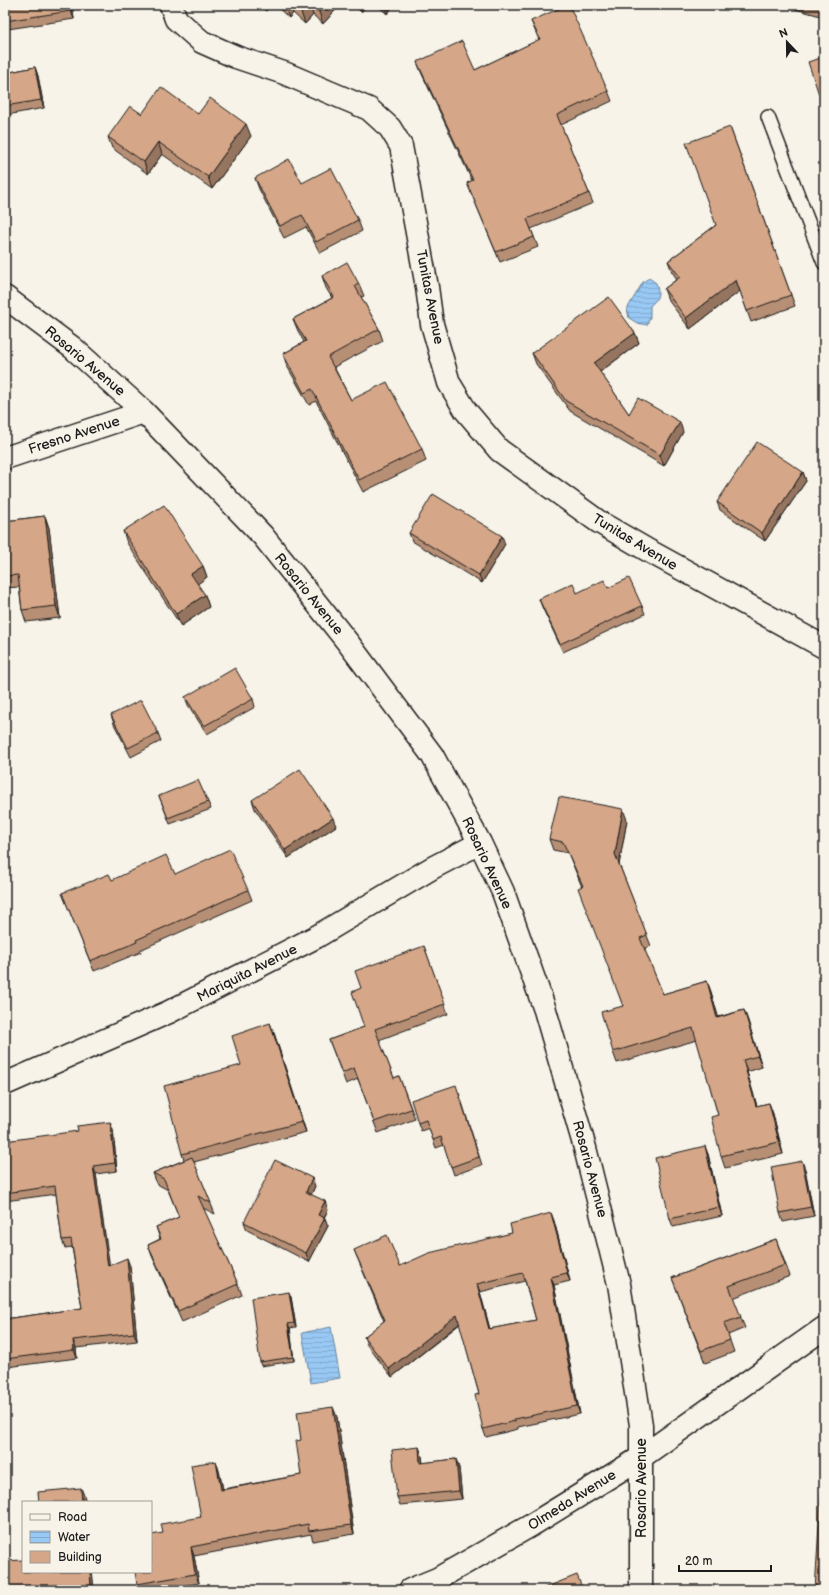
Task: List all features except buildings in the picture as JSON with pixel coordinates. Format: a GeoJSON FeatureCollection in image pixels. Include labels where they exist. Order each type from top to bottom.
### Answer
{"type":"FeatureCollection","features":[{"type":"Feature","properties":{"kind":"street","name":"Tunitas Avenue"},"geometry":{"type":"LineString","coordinates":[[172,5],[176,19],[202,42],[236,57],[284,73],[369,109],[390,128],[401,146],[426,279],[432,324],[449,383],[466,411],[499,450],[599,522],[649,552],[824,647]]}},
{"type":"Feature","properties":{"kind":"street","name":"Rosario Avenue"},"geometry":{"type":"LineString","coordinates":[[5,297],[73,348],[144,412],[262,536],[349,644],[432,755],[480,843],[503,892],[545,1010],[585,1148],[619,1284],[641,1424],[641,1590]]}},
{"type":"Feature","properties":{"kind":"street","name":"Fresno Avenue"},"geometry":{"type":"LineString","coordinates":[[5,458],[144,412]]}},
{"type":"Feature","properties":{"kind":"street","name":"Mariquita Avenue"},"geometry":{"type":"LineString","coordinates":[[5,1084],[169,1012],[316,937],[432,868],[480,843]]}},
{"type":"Feature","properties":{"kind":"street","name":"Olmeda Avenue"},"geometry":{"type":"LineString","coordinates":[[410,1590],[437,1579],[530,1526],[640,1458],[824,1328]]}},
{"type":"Feature","properties":{"kind":"lane"},"geometry":{"type":"LineString","coordinates":[[768,117],[824,263]]}},
{"type":"Feature","properties":{"kind":"water"},"geometry":{"type":"Polygon","coordinates":[[[649,278],[656,283],[658,293],[655,301],[650,306],[650,317],[647,325],[637,323],[629,318],[627,309],[643,282],[649,278]]]}},
{"type":"Feature","properties":{"kind":"water"},"geometry":{"type":"Polygon","coordinates":[[[331,1327],[340,1378],[311,1383],[302,1333],[331,1327]]]}}]}
